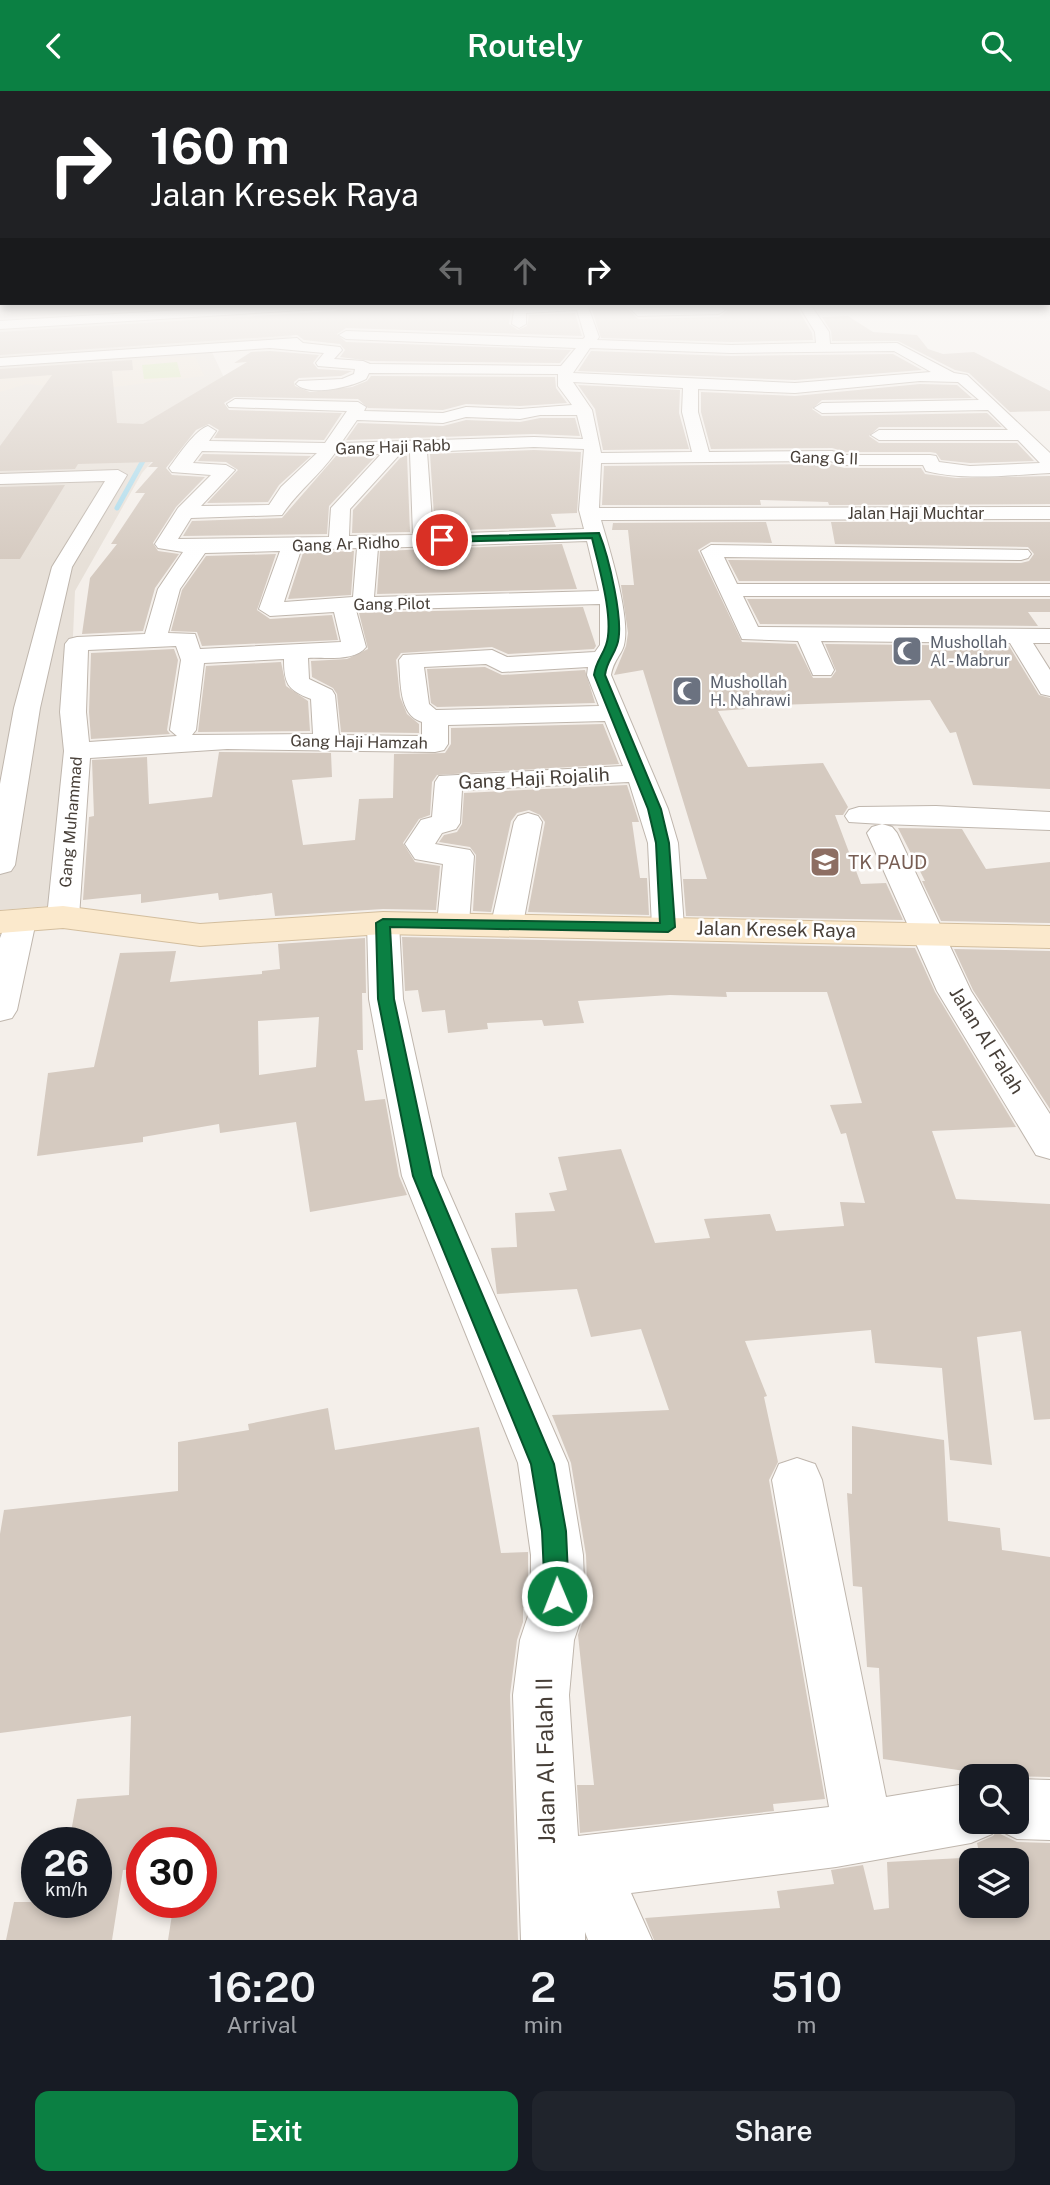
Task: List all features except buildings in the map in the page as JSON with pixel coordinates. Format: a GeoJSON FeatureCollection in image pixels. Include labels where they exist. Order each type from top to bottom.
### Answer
{"type":"FeatureCollection","features":[{"type":"Feature","properties":{"kind":"street"},"geometry":{"type":"LineString","coordinates":[[185,512],[226,470],[178,468],[185,463],[193,446],[226,413],[256,390]]}},
{"type":"Feature","properties":{"kind":"street"},"geometry":{"type":"LineString","coordinates":[[185,512],[275,511],[288,491],[320,462],[353,410],[366,397],[355,394],[355,390]]}},
{"type":"Feature","properties":{"kind":"street"},"geometry":{"type":"LineString","coordinates":[[572,390],[584,410],[593,451],[591,514],[611,597],[612,645],[602,659],[599,675],[617,713],[654,809],[663,843],[668,927]]}},
{"type":"Feature","properties":{"kind":"street"},"geometry":{"type":"LineString","coordinates":[[653,390],[695,397],[779,390]]}},
{"type":"Feature","properties":{"kind":"street"},"geometry":{"type":"LineString","coordinates":[[975,390],[1050,465]]}},
{"type":"Feature","properties":{"kind":"street"},"geometry":{"type":"LineString","coordinates":[[695,397],[694,431],[702,456]]}},
{"type":"Feature","properties":{"kind":"street"},"geometry":{"type":"LineString","coordinates":[[749,404],[774,401],[784,406]]}},
{"type":"Feature","properties":{"kind":"street"},"geometry":{"type":"LineString","coordinates":[[810,408],[989,405]]}},
{"type":"Feature","properties":{"kind":"street"},"geometry":{"type":"LineString","coordinates":[[226,413],[353,410],[444,418],[466,412],[523,414],[543,410],[584,410]]}},
{"type":"Feature","properties":{"kind":"street"},"geometry":{"type":"LineString","coordinates":[[864,435],[1018,435]]}},
{"type":"Feature","properties":{"kind":"street"},"geometry":{"type":"LineString","coordinates":[[930,435],[937,444],[930,460]]}},
{"type":"Feature","properties":{"kind":"street","name":"Gang Haji Rabb"},"geometry":{"type":"LineString","coordinates":[[193,446],[328,449],[534,442],[593,451]]}},
{"type":"Feature","properties":{"kind":"street"},"geometry":{"type":"LineString","coordinates":[[418,446],[423,541]]}},
{"type":"Feature","properties":{"kind":"street"},"geometry":{"type":"LineString","coordinates":[[339,545],[341,508],[396,448]]}},
{"type":"Feature","properties":{"kind":"street","name":"Gang G II"},"geometry":{"type":"LineString","coordinates":[[593,451],[702,456],[833,456],[844,460],[930,460],[932,467],[969,471],[1050,465]]}},
{"type":"Feature","properties":{"kind":"street"},"geometry":{"type":"LineString","coordinates":[[591,514],[831,513],[799,456]]}},
{"type":"Feature","properties":{"kind":"street"},"geometry":{"type":"LineString","coordinates":[[0,479],[118,475],[62,567],[27,708],[0,865]]}},
{"type":"Feature","properties":{"kind":"street","name":"Gang Ar Ridho"},"geometry":{"type":"LineString","coordinates":[[185,512],[164,544],[200,547],[292,546],[596,535]]}},
{"type":"Feature","properties":{"kind":"street","name":"Jalan Haji Muchtar"},"geometry":{"type":"LineString","coordinates":[[831,513],[1048,517]]}},
{"type":"Feature","properties":{"kind":"street","name":"Jalan Haji Muchtar"},"geometry":{"type":"LineString","coordinates":[[831,513],[881,590]]}},
{"type":"Feature","properties":{"kind":"street"},"geometry":{"type":"LineString","coordinates":[[292,546],[271,609],[354,604],[368,543]]}},
{"type":"Feature","properties":{"kind":"street"},"geometry":{"type":"LineString","coordinates":[[181,739],[193,656],[189,655],[188,639],[156,638],[160,614],[181,567],[200,547]]}},
{"type":"Feature","properties":{"kind":"street"},"geometry":{"type":"LineString","coordinates":[[1021,554],[710,551],[750,634],[1050,636]]}},
{"type":"Feature","properties":{"kind":"street"},"geometry":{"type":"LineString","coordinates":[[729,590],[1050,590]]}},
{"type":"Feature","properties":{"kind":"street","name":"Gang Pilot"},"geometry":{"type":"LineString","coordinates":[[193,656],[353,648],[354,604],[611,597]]}},
{"type":"Feature","properties":{"kind":"street"},"geometry":{"type":"LineString","coordinates":[[806,634],[822,670]]}},
{"type":"Feature","properties":{"kind":"street"},"geometry":{"type":"LineString","coordinates":[[1017,636],[1050,689]]}},
{"type":"Feature","properties":{"kind":"street","name":"Gang Muhammad"},"geometry":{"type":"LineString","coordinates":[[63,917],[76,751],[72,712],[76,644],[156,638]]}},
{"type":"Feature","properties":{"kind":"street"},"geometry":{"type":"LineString","coordinates":[[296,652],[297,684],[300,689],[323,695],[327,743]]}},
{"type":"Feature","properties":{"kind":"street"},"geometry":{"type":"LineString","coordinates":[[435,717],[425,715],[417,706],[411,660],[493,657],[502,665],[602,659]]}},
{"type":"Feature","properties":{"kind":"street","name":"Gang Haji Hamzah"},"geometry":{"type":"LineString","coordinates":[[76,751],[181,739],[435,744],[435,717],[617,713]]}},
{"type":"Feature","properties":{"kind":"street","name":"Gang Haji Rojalih"},"geometry":{"type":"LineString","coordinates":[[453,923],[459,856],[426,853],[420,844],[431,826],[446,823],[449,782],[639,773]]}},
{"type":"Feature","properties":{"kind":"street","name":"Jalan Al Falah"},"geometry":{"type":"LineString","coordinates":[[1050,821],[936,814],[871,825],[930,933],[954,991],[1050,1145]]}},
{"type":"Feature","properties":{"kind":"street"},"geometry":{"type":"LineString","coordinates":[[507,924],[528,822]]}},
{"type":"Feature","properties":{"kind":"street","name":"Jalan Kresek Raya"},"geometry":{"type":"LineString","coordinates":[[10,921],[63,917],[116,922],[167,933],[200,935],[383,923],[453,923],[1050,937]]}},
{"type":"Feature","properties":{"kind":"street"},"geometry":{"type":"LineString","coordinates":[[0,1010],[10,921]]}},
{"type":"Feature","properties":{"kind":"street","name":"Jalan Al Falah II"},"geometry":{"type":"LineString","coordinates":[[383,923],[386,999],[422,1176],[542,1464],[551,1507],[558,1607],[547,1640],[541,1695],[568,1867],[553,1940]]}},
{"type":"Feature","properties":{"kind":"street"},"geometry":{"type":"LineString","coordinates":[[797,1480],[863,1831]]}},
{"type":"Feature","properties":{"kind":"street"},"geometry":{"type":"LineString","coordinates":[[1029,1809],[1050,1810]]}},
{"type":"Feature","properties":{"kind":"street"},"geometry":{"type":"LineString","coordinates":[[620,1940],[568,1867],[836,1837],[959,1815]]}},
{"type":"Feature","properties":{"kind":"shaded area"},"geometry":{"type":"Polygon","coordinates":[[[0,390],[223,390],[174,436],[142,473],[75,591],[61,905],[0,910],[0,390]]]}},
{"type":"Feature","properties":{"kind":"waterway"},"geometry":{"type":"LineString","coordinates":[[117,508],[144,459],[150,454]]}},
{"type":"Feature","properties":{"kind":"place","name":"Mushollah Al - Mabrur"},"geometry":{"type":"Point","coordinates":[907,651]}},
{"type":"Feature","properties":{"kind":"place","name":"Mushollah H. Nahrawi"},"geometry":{"type":"Point","coordinates":[687,691]}},
{"type":"Feature","properties":{"kind":"place","name":"TK PAUD"},"geometry":{"type":"Point","coordinates":[825,862]}},
{"type":"Feature","properties":{"kind":"route"},"geometry":{"type":"LineString","coordinates":[[442,540],[596,535],[611,597],[612,645],[602,659],[599,675],[617,713],[654,809],[663,843],[668,927],[383,923],[386,999],[422,1176],[542,1464],[557,1555],[557,1596]]}}]}
